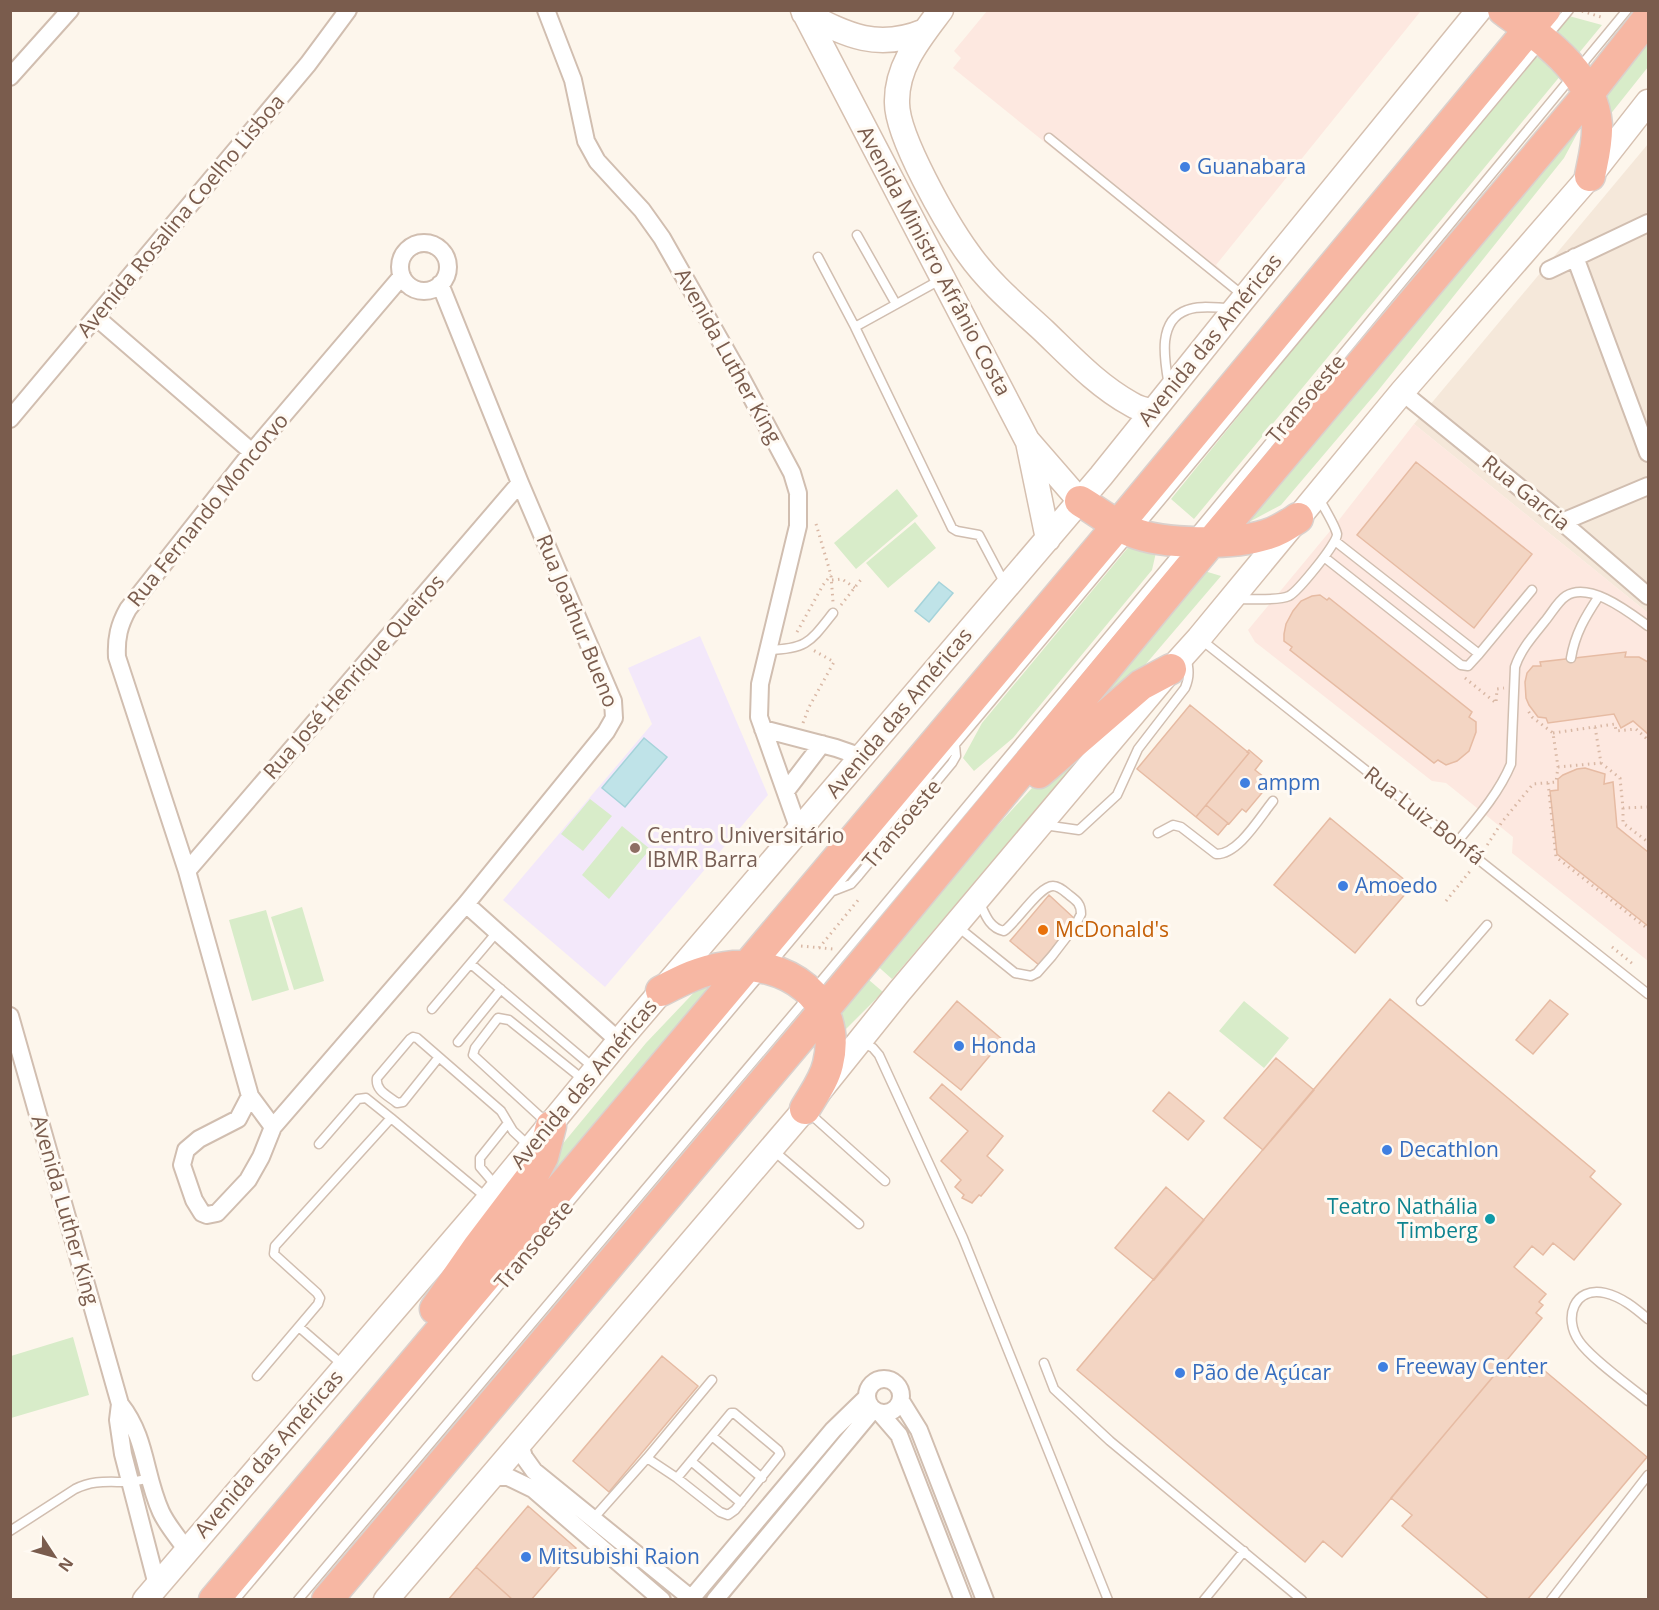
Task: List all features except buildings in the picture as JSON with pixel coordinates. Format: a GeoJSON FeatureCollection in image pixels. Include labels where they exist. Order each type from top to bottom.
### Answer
{"type":"FeatureCollection","features":[{"type":"Feature","properties":{"kind":"highway"},"geometry":{"type":"LineString","coordinates":[[1503,10],[1539,27],[1583,82],[1595,110],[1597,128],[1590,176]]}},
{"type":"Feature","properties":{"kind":"highway"},"geometry":{"type":"LineString","coordinates":[[327,1599],[817,1002],[965,838],[1200,542],[1583,82],[1648,18]]}},
{"type":"Feature","properties":{"kind":"highway"},"geometry":{"type":"LineString","coordinates":[[214,1599],[389,1391],[757,967],[1126,529],[1539,27]]}},
{"type":"Feature","properties":{"kind":"highway"},"geometry":{"type":"LineString","coordinates":[[1080,501],[1126,529],[1200,542],[1263,536],[1277,531],[1298,518]]}},
{"type":"Feature","properties":{"kind":"highway"},"geometry":{"type":"LineString","coordinates":[[965,838],[989,824],[1006,810],[1044,768],[1141,685],[1185,653]]}},
{"type":"Feature","properties":{"kind":"highway"},"geometry":{"type":"LineString","coordinates":[[661,991],[702,972],[727,966],[757,967],[786,974],[800,982],[817,1002],[831,1038],[828,1065],[805,1109]]}},
{"type":"Feature","properties":{"kind":"highway"},"geometry":{"type":"LineString","coordinates":[[389,1391],[394,1371],[410,1341],[535,1172],[543,1157],[541,1137]]}},
{"type":"Feature","properties":{"kind":"main road","name":"Avenida Ministro Afrânio Costa"},"geometry":{"type":"LineString","coordinates":[[941,10],[902,69],[897,87],[897,106],[900,125],[952,230],[969,255],[994,284],[1094,378],[1133,406],[1152,411]]}},
{"type":"Feature","properties":{"kind":"main road","name":"Avenida das Américas"},"geometry":{"type":"LineString","coordinates":[[151,1592],[493,1194],[661,991],[1080,501],[1479,10]]}},
{"type":"Feature","properties":{"kind":"main road","name":"Avenida Ministro Afrânio Costa"},"geometry":{"type":"LineString","coordinates":[[803,12],[1027,440],[1080,501]]}},
{"type":"Feature","properties":{"kind":"main road"},"geometry":{"type":"LineString","coordinates":[[803,12],[830,27],[857,37],[880,42],[906,39],[925,32]]}},
{"type":"Feature","properties":{"kind":"main road"},"geometry":{"type":"LineString","coordinates":[[386,1599],[805,1109],[859,1040],[1231,600],[1402,392],[1590,176],[1648,102]]}},
{"type":"Feature","properties":{"kind":"main road"},"geometry":{"type":"LineString","coordinates":[[1027,440],[1048,539]]}},
{"type":"Feature","properties":{"kind":"street"},"geometry":{"type":"LineString","coordinates":[[10,77],[70,10]]}},
{"type":"Feature","properties":{"kind":"street","name":"Avenida Rosalina Coelho Lisboa"},"geometry":{"type":"LineString","coordinates":[[10,419],[308,64],[348,10]]}},
{"type":"Feature","properties":{"kind":"street","name":"Avenida Luther King"},"geometry":{"type":"LineString","coordinates":[[546,10],[573,80],[586,141],[597,161],[642,210],[662,238],[792,473],[798,493],[798,526],[760,684],[758,703],[759,717],[800,830]]}},
{"type":"Feature","properties":{"kind":"street"},"geometry":{"type":"LineString","coordinates":[[1549,270],[1648,223]]}},
{"type":"Feature","properties":{"kind":"street","name":"Rua Fernando Moncorvo"},"geometry":{"type":"LineString","coordinates":[[273,1127],[250,1096],[187,871],[117,657],[116,638],[121,621],[128,609],[252,452],[402,276],[400,262],[408,249],[422,243],[436,247],[445,257],[447,271],[440,284]]}},
{"type":"Feature","properties":{"kind":"street"},"geometry":{"type":"LineString","coordinates":[[1575,257],[1648,453]]}},
{"type":"Feature","properties":{"kind":"street"},"geometry":{"type":"LineString","coordinates":[[402,276],[406,283],[419,290],[427,290],[440,284]]}},
{"type":"Feature","properties":{"kind":"street","name":"Rua Joathur Bueno"},"geometry":{"type":"LineString","coordinates":[[273,1127],[466,904],[606,732],[612,723],[615,711],[613,701],[520,483],[440,284]]}},
{"type":"Feature","properties":{"kind":"street"},"geometry":{"type":"LineString","coordinates":[[97,318],[252,452]]}},
{"type":"Feature","properties":{"kind":"street","name":"Rua Garcia"},"geometry":{"type":"LineString","coordinates":[[1402,392],[1648,595]]}},
{"type":"Feature","properties":{"kind":"street","name":"Rua José Henrique Queiros"},"geometry":{"type":"LineString","coordinates":[[187,871],[520,483]]}},
{"type":"Feature","properties":{"kind":"street"},"geometry":{"type":"LineString","coordinates":[[1562,522],[1648,486]]}},
{"type":"Feature","properties":{"kind":"street"},"geometry":{"type":"LineString","coordinates":[[763,729],[862,757]]}},
{"type":"Feature","properties":{"kind":"street"},"geometry":{"type":"LineString","coordinates":[[786,792],[822,744]]}},
{"type":"Feature","properties":{"kind":"street"},"geometry":{"type":"LineString","coordinates":[[466,904],[619,1041]]}},
{"type":"Feature","properties":{"kind":"street","name":"Avenida Luther King"},"geometry":{"type":"LineString","coordinates":[[10,1016],[120,1404],[139,1435],[161,1512],[187,1551]]}},
{"type":"Feature","properties":{"kind":"street"},"geometry":{"type":"LineString","coordinates":[[250,1096],[238,1119],[191,1144],[182,1159],[194,1200],[202,1213],[207,1215],[217,1213],[248,1180],[261,1157],[273,1127]]}},
{"type":"Feature","properties":{"kind":"street"},"geometry":{"type":"LineString","coordinates":[[963,1599],[899,1435],[873,1407],[870,1384],[876,1380],[889,1378],[900,1387],[901,1401],[919,1430],[985,1599]]}},
{"type":"Feature","properties":{"kind":"street"},"geometry":{"type":"LineString","coordinates":[[519,1442],[524,1457],[534,1471],[692,1599],[833,1430],[873,1407],[893,1411],[901,1401]]}},
{"type":"Feature","properties":{"kind":"street","name":"Avenida Luther King"},"geometry":{"type":"LineString","coordinates":[[120,1404],[118,1420],[120,1440],[151,1592]]}},
{"type":"Feature","properties":{"kind":"street"},"geometry":{"type":"LineString","coordinates":[[715,1599],[873,1407]]}},
{"type":"Feature","properties":{"kind":"street"},"geometry":{"type":"LineString","coordinates":[[490,1477],[508,1477],[532,1489],[662,1599]]}},
{"type":"Feature","properties":{"kind":"street"},"geometry":{"type":"LineString","coordinates":[[771,1503],[785,1516]]}},
{"type":"Feature","properties":{"kind":"lane"},"geometry":{"type":"LineString","coordinates":[[1539,27],[1569,10]]}},
{"type":"Feature","properties":{"kind":"lane"},"geometry":{"type":"LineString","coordinates":[[1583,82],[1627,10]]}},
{"type":"Feature","properties":{"kind":"lane"},"geometry":{"type":"LineString","coordinates":[[1049,138],[1240,302]]}},
{"type":"Feature","properties":{"kind":"lane"},"geometry":{"type":"LineString","coordinates":[[857,235],[896,304]]}},
{"type":"Feature","properties":{"kind":"lane"},"geometry":{"type":"LineString","coordinates":[[818,257],[855,327],[952,528],[979,535],[1007,587]]}},
{"type":"Feature","properties":{"kind":"lane"},"geometry":{"type":"LineString","coordinates":[[855,327],[943,278]]}},
{"type":"Feature","properties":{"kind":"lane"},"geometry":{"type":"LineString","coordinates":[[1170,389],[1164,360],[1164,342],[1168,328],[1176,316],[1187,309],[1240,302]]}},
{"type":"Feature","properties":{"kind":"lane"},"geometry":{"type":"LineString","coordinates":[[1231,600],[1289,596],[1297,590],[1324,557],[1337,534],[1317,495]]}},
{"type":"Feature","properties":{"kind":"lane","name":"Transoeste"},"geometry":{"type":"LineString","coordinates":[[235,1599],[757,967],[833,891],[850,884],[860,875],[955,759],[955,745],[1126,529]]}},
{"type":"Feature","properties":{"kind":"lane"},"geometry":{"type":"LineString","coordinates":[[1335,541],[1479,654]]}},
{"type":"Feature","properties":{"kind":"lane","name":"Transoeste"},"geometry":{"type":"LineString","coordinates":[[298,1599],[817,1002],[876,913],[883,897],[971,792],[982,785],[1200,542]]}},
{"type":"Feature","properties":{"kind":"lane"},"geometry":{"type":"LineString","coordinates":[[1324,557],[1457,663],[1464,666],[1468,666],[1479,654],[1532,590]]}},
{"type":"Feature","properties":{"kind":"lane"},"geometry":{"type":"LineString","coordinates":[[1457,842],[1480,814],[1511,765],[1515,667],[1520,652],[1565,596],[1578,592],[1599,596],[1618,605],[1648,626]]}},
{"type":"Feature","properties":{"kind":"lane"},"geometry":{"type":"LineString","coordinates":[[1571,658],[1581,622],[1599,596]]}},
{"type":"Feature","properties":{"kind":"lane"},"geometry":{"type":"LineString","coordinates":[[768,650],[789,650],[807,644],[833,613]]}},
{"type":"Feature","properties":{"kind":"lane"},"geometry":{"type":"LineString","coordinates":[[1040,824],[1079,831],[1117,795],[1138,749],[1189,681],[1185,653]]}},
{"type":"Feature","properties":{"kind":"lane","name":"Rua Luiz Bonfá"},"geometry":{"type":"LineString","coordinates":[[1185,653],[1457,842],[1648,994]]}},
{"type":"Feature","properties":{"kind":"lane"},"geometry":{"type":"LineString","coordinates":[[1158,832],[1173,825],[1181,827],[1216,854],[1222,855],[1239,843],[1273,801]]}},
{"type":"Feature","properties":{"kind":"lane"},"geometry":{"type":"LineString","coordinates":[[956,925],[1015,974],[1031,976],[1037,973],[1052,956],[1075,926],[1081,914],[1078,902],[1062,888],[1046,887],[1013,925],[1004,931],[990,925],[978,898]]}},
{"type":"Feature","properties":{"kind":"lane"},"geometry":{"type":"LineString","coordinates":[[1421,1001],[1487,925]]}},
{"type":"Feature","properties":{"kind":"lane"},"geometry":{"type":"LineString","coordinates":[[432,1009],[497,932]]}},
{"type":"Feature","properties":{"kind":"lane"},"geometry":{"type":"LineString","coordinates":[[471,964],[501,989],[591,1075]]}},
{"type":"Feature","properties":{"kind":"lane"},"geometry":{"type":"LineString","coordinates":[[458,1042],[501,989]]}},
{"type":"Feature","properties":{"kind":"lane"},"geometry":{"type":"LineString","coordinates":[[541,1137],[473,1055],[475,1047],[498,1018],[509,1020],[591,1075]]}},
{"type":"Feature","properties":{"kind":"lane"},"geometry":{"type":"LineString","coordinates":[[439,1057],[403,1102],[397,1103],[376,1084],[376,1078],[413,1037],[439,1057],[501,1111],[513,1131],[541,1137]]}},
{"type":"Feature","properties":{"kind":"lane"},"geometry":{"type":"LineString","coordinates":[[859,1040],[873,1048],[879,1055],[963,1238],[1106,1596],[1114,1599]]}},
{"type":"Feature","properties":{"kind":"lane"},"geometry":{"type":"LineString","coordinates":[[319,1144],[358,1099],[366,1098],[493,1194]]}},
{"type":"Feature","properties":{"kind":"lane"},"geometry":{"type":"LineString","coordinates":[[805,1109],[885,1181]]}},
{"type":"Feature","properties":{"kind":"lane"},"geometry":{"type":"LineString","coordinates":[[257,1376],[318,1304],[320,1298],[274,1254],[275,1246],[391,1118]]}},
{"type":"Feature","properties":{"kind":"lane"},"geometry":{"type":"LineString","coordinates":[[493,1194],[479,1164],[483,1153],[508,1123]]}},
{"type":"Feature","properties":{"kind":"lane"},"geometry":{"type":"LineString","coordinates":[[771,1148],[859,1224]]}},
{"type":"Feature","properties":{"kind":"lane"},"geometry":{"type":"LineString","coordinates":[[1648,1319],[1629,1304],[1603,1292],[1585,1294],[1575,1304],[1570,1318],[1578,1341],[1648,1401]]}},
{"type":"Feature","properties":{"kind":"lane"},"geometry":{"type":"LineString","coordinates":[[299,1327],[345,1366]]}},
{"type":"Feature","properties":{"kind":"lane"},"geometry":{"type":"LineString","coordinates":[[1044,1363],[1054,1389],[1142,1468],[1302,1599]]}},
{"type":"Feature","properties":{"kind":"lane"},"geometry":{"type":"LineString","coordinates":[[582,1532],[712,1380]]}},
{"type":"Feature","properties":{"kind":"lane"},"geometry":{"type":"LineString","coordinates":[[647,1458],[720,1512],[728,1515],[741,1503],[780,1454],[734,1413],[728,1416],[677,1478]]}},
{"type":"Feature","properties":{"kind":"lane"},"geometry":{"type":"LineString","coordinates":[[712,1436],[762,1478]]}},
{"type":"Feature","properties":{"kind":"lane"},"geometry":{"type":"LineString","coordinates":[[691,1461],[741,1503]]}},
{"type":"Feature","properties":{"kind":"lane"},"geometry":{"type":"LineString","coordinates":[[1551,1599],[1648,1475]]}},
{"type":"Feature","properties":{"kind":"lane"},"geometry":{"type":"LineString","coordinates":[[10,1532],[86,1483],[130,1482],[150,1478]]}},
{"type":"Feature","properties":{"kind":"lane"},"geometry":{"type":"LineString","coordinates":[[1204,1599],[1244,1551]]}},
{"type":"Feature","properties":{"kind":"path"},"geometry":{"type":"LineString","coordinates":[[1582,10],[1609,20]]}},
{"type":"Feature","properties":{"kind":"path"},"geometry":{"type":"LineString","coordinates":[[799,510],[812,516],[819,532],[832,580],[833,613]]}},
{"type":"Feature","properties":{"kind":"path"},"geometry":{"type":"LineString","coordinates":[[833,613],[863,577]]}},
{"type":"Feature","properties":{"kind":"path"},"geometry":{"type":"LineString","coordinates":[[832,580],[842,579],[855,588]]}},
{"type":"Feature","properties":{"kind":"path"},"geometry":{"type":"LineString","coordinates":[[797,738],[809,707],[834,662]]}},
{"type":"Feature","properties":{"kind":"path"},"geometry":{"type":"LineString","coordinates":[[1470,683],[1492,700]]}},
{"type":"Feature","properties":{"kind":"path"},"geometry":{"type":"LineString","coordinates":[[1553,733],[1615,724],[1616,731],[1636,729],[1648,740]]}},
{"type":"Feature","properties":{"kind":"path"},"geometry":{"type":"LineString","coordinates":[[1594,727],[1600,763]]}},
{"type":"Feature","properties":{"kind":"path"},"geometry":{"type":"LineString","coordinates":[[1558,767],[1600,763],[1620,778],[1623,823],[1648,842]]}},
{"type":"Feature","properties":{"kind":"path"},"geometry":{"type":"LineString","coordinates":[[1548,783],[1556,857],[1648,929]]}},
{"type":"Feature","properties":{"kind":"path"},"geometry":{"type":"LineString","coordinates":[[1623,808],[1648,807]]}},
{"type":"Feature","properties":{"kind":"path"},"geometry":{"type":"LineString","coordinates":[[1446,901],[1471,869]]}},
{"type":"Feature","properties":{"kind":"path"},"geometry":{"type":"LineString","coordinates":[[819,948],[859,899]]}},
{"type":"Feature","properties":{"kind":"path"},"geometry":{"type":"LineString","coordinates":[[795,946],[838,949]]}},
{"type":"Feature","properties":{"kind":"shaded area","name":"Guanabara"},"geometry":{"type":"Polygon","coordinates":[[[1418,10],[1420,12],[1216,265],[1225,273],[1218,282],[953,68],[961,58],[954,51],[987,11],[1418,10]]]}},
{"type":"Feature","properties":{"kind":"shaded area"},"geometry":{"type":"Polygon","coordinates":[[[1648,144],[1648,613],[1414,424],[1648,144]]]}},
{"type":"Feature","properties":{"kind":"shaded area"},"geometry":{"type":"Polygon","coordinates":[[[1414,424],[1648,613],[1648,961],[1512,853],[1513,837],[1446,783],[1432,781],[1255,642],[1248,630],[1335,525],[1414,424]]]}},
{"type":"Feature","properties":{"kind":"shaded area","name":"Centro Universitário IBMR Barra"},"geometry":{"type":"Polygon","coordinates":[[[700,636],[768,795],[605,987],[503,900],[652,724],[628,668],[700,636]]]}},
{"type":"Feature","properties":{"kind":"green space"},"geometry":{"type":"Polygon","coordinates":[[[1569,16],[1602,25],[1574,59],[1552,37],[1569,16]]]}},
{"type":"Feature","properties":{"kind":"green space"},"geometry":{"type":"Polygon","coordinates":[[[1648,41],[1648,67],[1609,116],[1597,91],[1648,41]]]}},
{"type":"Feature","properties":{"kind":"green space"},"geometry":{"type":"Polygon","coordinates":[[[1537,57],[1549,62],[1561,75],[1194,519],[1171,499],[1380,242],[1537,57]]]}},
{"type":"Feature","properties":{"kind":"green space"},"geometry":{"type":"Polygon","coordinates":[[[1569,127],[1578,132],[1564,158],[1377,392],[1281,505],[1236,529],[1569,127]]]}},
{"type":"Feature","properties":{"kind":"green space"},"geometry":{"type":"Polygon","coordinates":[[[897,489],[918,516],[856,569],[834,543],[897,489]]]}},
{"type":"Feature","properties":{"kind":"green space"},"geometry":{"type":"Polygon","coordinates":[[[915,522],[936,548],[888,588],[866,563],[915,522]]]}},
{"type":"Feature","properties":{"kind":"green space"},"geometry":{"type":"Polygon","coordinates":[[[1131,544],[1157,548],[1152,570],[1013,738],[974,771],[963,758],[982,723],[1131,544]]]}},
{"type":"Feature","properties":{"kind":"green space"},"geometry":{"type":"Polygon","coordinates":[[[1201,570],[1221,576],[1122,692],[1070,738],[1201,570]]]}},
{"type":"Feature","properties":{"kind":"green space"},"geometry":{"type":"Polygon","coordinates":[[[1106,728],[892,979],[873,962],[1053,765],[1106,728]]]}},
{"type":"Feature","properties":{"kind":"green space"},"geometry":{"type":"Polygon","coordinates":[[[590,799],[612,816],[583,851],[561,834],[590,799]]]}},
{"type":"Feature","properties":{"kind":"green space"},"geometry":{"type":"Polygon","coordinates":[[[622,826],[650,849],[609,899],[582,875],[622,826]]]}},
{"type":"Feature","properties":{"kind":"green space"},"geometry":{"type":"Polygon","coordinates":[[[302,907],[324,981],[294,990],[271,917],[302,907]]]}},
{"type":"Feature","properties":{"kind":"green space"},"geometry":{"type":"Polygon","coordinates":[[[266,910],[289,990],[252,1001],[229,920],[266,910]]]}},
{"type":"Feature","properties":{"kind":"green space"},"geometry":{"type":"Polygon","coordinates":[[[862,974],[883,992],[837,1038],[829,1012],[862,974]]]}},
{"type":"Feature","properties":{"kind":"green space"},"geometry":{"type":"Polygon","coordinates":[[[704,982],[708,990],[459,1287],[537,1175],[646,1043],[704,982]]]}},
{"type":"Feature","properties":{"kind":"green space"},"geometry":{"type":"Polygon","coordinates":[[[1244,1001],[1289,1038],[1264,1068],[1219,1031],[1244,1001]]]}},
{"type":"Feature","properties":{"kind":"green space"},"geometry":{"type":"Polygon","coordinates":[[[73,1337],[89,1395],[11,1418],[11,1356],[73,1337]]]}},
{"type":"Feature","properties":{"kind":"water"},"geometry":{"type":"Polygon","coordinates":[[[939,582],[953,593],[929,622],[915,611],[939,582]]]}},
{"type":"Feature","properties":{"kind":"water"},"geometry":{"type":"Polygon","coordinates":[[[644,738],[667,757],[625,807],[602,788],[644,738]]]}},
{"type":"Feature","properties":{"kind":"place","name":"Guanabara"},"geometry":{"type":"Point","coordinates":[1185,167]}},
{"type":"Feature","properties":{"kind":"place","name":"ampm"},"geometry":{"type":"Point","coordinates":[1245,783]}},
{"type":"Feature","properties":{"kind":"place","name":"Centro Universitário IBMR Barra"},"geometry":{"type":"Point","coordinates":[635,848]}},
{"type":"Feature","properties":{"kind":"place","name":"Amoedo"},"geometry":{"type":"Point","coordinates":[1343,886]}},
{"type":"Feature","properties":{"kind":"place","name":"McDonald's"},"geometry":{"type":"Point","coordinates":[1043,930]}},
{"type":"Feature","properties":{"kind":"place","name":"Honda"},"geometry":{"type":"Point","coordinates":[959,1046]}},
{"type":"Feature","properties":{"kind":"place","name":"Decathlon"},"geometry":{"type":"Point","coordinates":[1387,1150]}},
{"type":"Feature","properties":{"kind":"place","name":"Teatro Nathália Timberg"},"geometry":{"type":"Point","coordinates":[1490,1219]}},
{"type":"Feature","properties":{"kind":"place","name":"Freeway Center"},"geometry":{"type":"Point","coordinates":[1383,1367]}},
{"type":"Feature","properties":{"kind":"place","name":"Pão de Açúcar"},"geometry":{"type":"Point","coordinates":[1180,1373]}},
{"type":"Feature","properties":{"kind":"place","name":"Mitsubishi Raion"},"geometry":{"type":"Point","coordinates":[526,1557]}}]}
